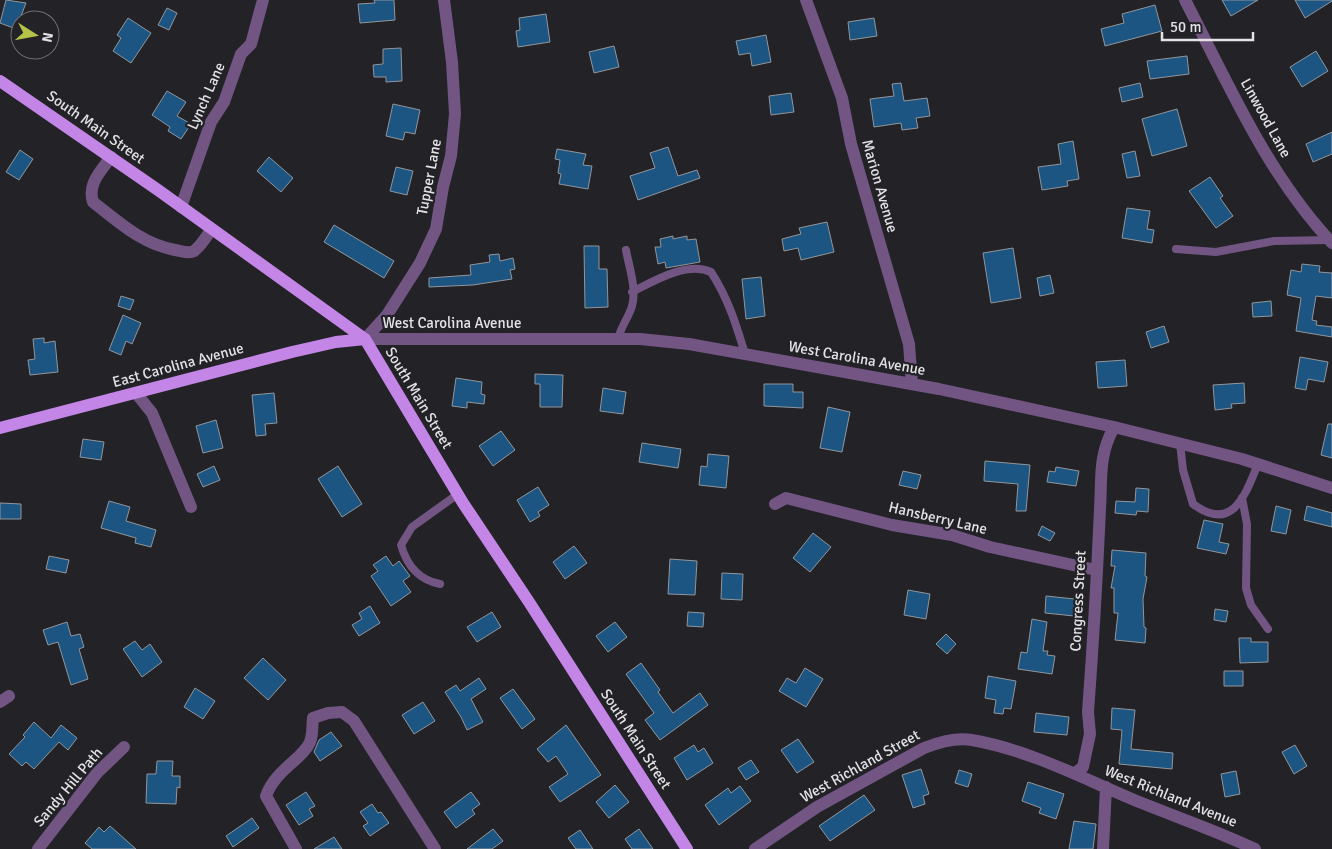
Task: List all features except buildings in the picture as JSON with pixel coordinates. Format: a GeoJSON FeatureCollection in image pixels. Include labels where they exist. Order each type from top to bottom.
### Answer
{"type":"FeatureCollection","features":[{"type":"Feature","properties":{"kind":"main road","name":"South Main Street"},"geometry":{"type":"LineString","coordinates":[[0,81],[111,157],[365,339],[458,494],[687,849]]}},
{"type":"Feature","properties":{"kind":"main road","name":"East Carolina Avenue"},"geometry":{"type":"LineString","coordinates":[[0,428],[292,352],[336,342],[365,339]]}},
{"type":"Feature","properties":{"kind":"street","name":"Lynch Lane"},"geometry":{"type":"LineString","coordinates":[[181,208],[211,122],[224,102],[241,54],[251,44],[263,0]]}},
{"type":"Feature","properties":{"kind":"street","name":"Tupper Lane"},"geometry":{"type":"LineString","coordinates":[[365,339],[387,315],[420,263],[436,229],[443,187],[451,156],[455,114],[444,0]]}},
{"type":"Feature","properties":{"kind":"street","name":"Marion Avenue"},"geometry":{"type":"LineString","coordinates":[[806,0],[842,98],[851,144],[909,344],[912,384]]}},
{"type":"Feature","properties":{"kind":"street","name":"Linwood Lane"},"geometry":{"type":"LineString","coordinates":[[1185,0],[1265,152],[1299,206],[1331,242]]}},
{"type":"Feature","properties":{"kind":"street"},"geometry":{"type":"LineString","coordinates":[[111,157],[96,177],[91,194],[93,202],[137,236],[162,248],[193,252],[211,230]]}},
{"type":"Feature","properties":{"kind":"street","name":"West Carolina Avenue"},"geometry":{"type":"LineString","coordinates":[[365,339],[618,339],[689,344],[912,384],[1114,427],[1258,464],[1332,488]]}},
{"type":"Feature","properties":{"kind":"street"},"geometry":{"type":"LineString","coordinates":[[136,393],[152,413],[191,507]]}},
{"type":"Feature","properties":{"kind":"street","name":"Congress Street"},"geometry":{"type":"LineString","coordinates":[[1075,773],[1083,767],[1090,734],[1088,712],[1101,459],[1106,442],[1114,427]]}},
{"type":"Feature","properties":{"kind":"street","name":"Hansberry Lane"},"geometry":{"type":"LineString","coordinates":[[774,504],[786,498],[859,515],[892,525],[952,535],[990,547],[1096,570]]}},
{"type":"Feature","properties":{"kind":"street"},"geometry":{"type":"LineString","coordinates":[[296,849],[266,796],[280,772],[306,749],[311,740],[313,718],[328,713],[342,712],[349,716],[435,849]]}},
{"type":"Feature","properties":{"kind":"street","name":"West Richland Street"},"geometry":{"type":"LineString","coordinates":[[755,849],[817,807],[935,743],[959,739],[972,740],[1029,755],[1075,773]]}},
{"type":"Feature","properties":{"kind":"street","name":"Sandy Hill Path"},"geometry":{"type":"LineString","coordinates":[[38,849],[97,773],[124,748]]}},
{"type":"Feature","properties":{"kind":"street","name":"West Richland Avenue"},"geometry":{"type":"LineString","coordinates":[[1075,773],[1215,830],[1255,849]]}},
{"type":"Feature","properties":{"kind":"street"},"geometry":{"type":"LineString","coordinates":[[1103,849],[1106,787]]}},
{"type":"Feature","properties":{"kind":"lane"},"geometry":{"type":"LineString","coordinates":[[1176,249],[1216,252],[1274,241],[1331,242]]}},
{"type":"Feature","properties":{"kind":"lane"},"geometry":{"type":"LineString","coordinates":[[618,339],[622,325],[632,306],[626,250]]}},
{"type":"Feature","properties":{"kind":"lane"},"geometry":{"type":"LineString","coordinates":[[632,292],[661,278],[695,268],[711,272],[723,290],[733,314],[744,354]]}},
{"type":"Feature","properties":{"kind":"lane"},"geometry":{"type":"LineString","coordinates":[[1180,444],[1183,470],[1193,504],[1206,512],[1220,516],[1229,512],[1242,498],[1258,464]]}},
{"type":"Feature","properties":{"kind":"lane"},"geometry":{"type":"LineString","coordinates":[[440,584],[420,577],[403,552],[401,545],[412,527],[458,494]]}},
{"type":"Feature","properties":{"kind":"lane"},"geometry":{"type":"LineString","coordinates":[[1242,498],[1247,524],[1246,588],[1251,605],[1268,629]]}}]}
